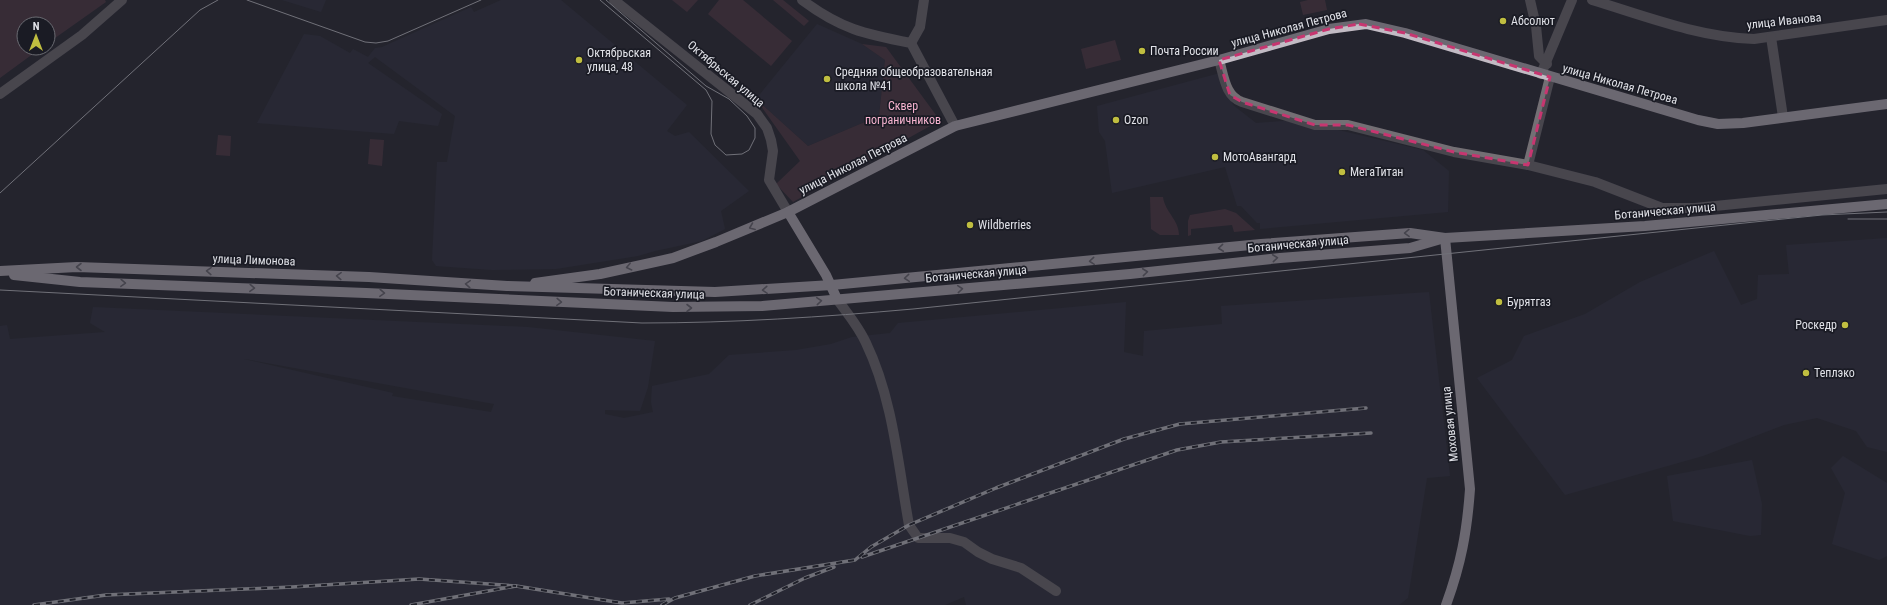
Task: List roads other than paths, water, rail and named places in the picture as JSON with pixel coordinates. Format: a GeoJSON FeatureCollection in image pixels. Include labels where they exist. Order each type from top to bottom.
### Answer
{"type":"FeatureCollection","features":[{"type":"Feature","properties":{"kind":"main road","name":"улица Николая Петрова"},"geometry":{"type":"LineString","coordinates":[[507,286],[600,274],[673,258],[788,212],[955,126],[1219,60],[1329,30],[1366,24],[1405,33],[1546,76],[1698,120],[1718,124],[1742,123],[1783,116],[1887,104]]}},
{"type":"Feature","properties":{"kind":"main road","name":"Ботаническая улица"},"geometry":{"type":"LineString","coordinates":[[507,286],[715,292],[832,285],[1268,243],[1410,233],[1445,238],[1645,226],[1887,204]]}},
{"type":"Feature","properties":{"kind":"main road"},"geometry":{"type":"LineString","coordinates":[[788,212],[832,285],[838,300]]}},
{"type":"Feature","properties":{"kind":"main road","name":"Ботаническая улица"},"geometry":{"type":"LineString","coordinates":[[506,300],[718,308],[838,300],[1130,274],[1280,258],[1410,248],[1445,238]]}},
{"type":"Feature","properties":{"kind":"main road","name":"Моховая улица"},"geometry":{"type":"LineString","coordinates":[[1445,238],[1470,489],[1468,524],[1460,564],[1446,605]]}},
{"type":"Feature","properties":{"kind":"main road","name":"улица Лимонова"},"geometry":{"type":"LineString","coordinates":[[0,272],[77,267],[369,277],[507,286]]}},
{"type":"Feature","properties":{"kind":"main road","name":"улица Лимонова"},"geometry":{"type":"LineString","coordinates":[[0,272],[80,282],[506,300]]}},
{"type":"Feature","properties":{"kind":"main road"},"geometry":{"type":"LineString","coordinates":[[534,301],[535,287]]}},
{"type":"Feature","properties":{"kind":"street"},"geometry":{"type":"LineString","coordinates":[[0,94],[82,35],[122,0]]}},
{"type":"Feature","properties":{"kind":"street","name":"Октябрьская улица"},"geometry":{"type":"LineString","coordinates":[[614,0],[757,114],[767,128],[773,151],[769,180],[788,212]]}},
{"type":"Feature","properties":{"kind":"street"},"geometry":{"type":"LineString","coordinates":[[802,0],[821,14],[858,32],[911,43]]}},
{"type":"Feature","properties":{"kind":"street"},"geometry":{"type":"LineString","coordinates":[[911,43],[920,26],[924,0]]}},
{"type":"Feature","properties":{"kind":"street"},"geometry":{"type":"LineString","coordinates":[[1530,0],[1536,26],[1539,56],[1547,64]]}},
{"type":"Feature","properties":{"kind":"street"},"geometry":{"type":"LineString","coordinates":[[1528,165],[1546,76],[1547,64],[1572,0]]}},
{"type":"Feature","properties":{"kind":"street","name":"улица Иванова"},"geometry":{"type":"LineString","coordinates":[[1592,0],[1691,30],[1734,38],[1754,39],[1772,37],[1887,20]]}},
{"type":"Feature","properties":{"kind":"street"},"geometry":{"type":"LineString","coordinates":[[1772,37],[1783,116]]}},
{"type":"Feature","properties":{"kind":"street"},"geometry":{"type":"LineString","coordinates":[[911,43],[955,126]]}},
{"type":"Feature","properties":{"kind":"street"},"geometry":{"type":"LineString","coordinates":[[1219,60],[1230,95],[1235,100],[1315,125],[1348,125],[1454,152],[1528,165],[1595,182],[1662,208],[1695,208],[1887,189]]}},
{"type":"Feature","properties":{"kind":"street"},"geometry":{"type":"LineString","coordinates":[[838,300],[866,341],[877,372],[889,411],[909,525],[918,538],[950,538],[964,542],[985,556],[1022,568],[1056,591]]}},
{"type":"Feature","properties":{"kind":"tram line"},"geometry":{"type":"LineString","coordinates":[[0,193],[200,10],[218,0]]}},
{"type":"Feature","properties":{"kind":"tram line"},"geometry":{"type":"LineString","coordinates":[[247,0],[365,42],[376,43],[388,41],[481,0]]}},
{"type":"Feature","properties":{"kind":"tram line"},"geometry":{"type":"LineString","coordinates":[[600,0],[706,90],[712,101],[711,134],[715,145],[726,155],[742,154],[749,150],[755,138],[755,128],[747,116],[729,99],[706,86],[606,0]]}},
{"type":"Feature","properties":{"kind":"tram line"},"geometry":{"type":"LineString","coordinates":[[0,290],[642,323],[744,321],[913,309],[1822,215],[1887,212]]}},
{"type":"Feature","properties":{"kind":"tram line"},"geometry":{"type":"LineString","coordinates":[[1848,219],[1887,219]]}},
{"type":"Feature","properties":{"kind":"railway"},"geometry":{"type":"LineString","coordinates":[[662,605],[675,598],[755,576],[855,560],[871,547],[909,525],[996,488],[1124,439],[1180,424],[1366,408]]}},
{"type":"Feature","properties":{"kind":"railway"},"geometry":{"type":"LineString","coordinates":[[862,557],[1177,450],[1221,442],[1371,433]]}},
{"type":"Feature","properties":{"kind":"railway"},"geometry":{"type":"LineString","coordinates":[[750,605],[805,578],[834,567]]}},
{"type":"Feature","properties":{"kind":"railway"},"geometry":{"type":"LineString","coordinates":[[34,605],[106,595],[292,587],[419,579],[516,586]]}},
{"type":"Feature","properties":{"kind":"railway"},"geometry":{"type":"LineString","coordinates":[[411,605],[516,586],[622,603],[669,599]]}},
{"type":"Feature","properties":{"kind":"place","name":"Абсолют"},"geometry":{"type":"Point","coordinates":[1503,21]}},
{"type":"Feature","properties":{"kind":"place","name":"Почта России"},"geometry":{"type":"Point","coordinates":[1142,51]}},
{"type":"Feature","properties":{"kind":"place","name":"Октябрьская улица, 48"},"geometry":{"type":"Point","coordinates":[579,60]}},
{"type":"Feature","properties":{"kind":"place","name":"Средняя общеобразовательная школа №41"},"geometry":{"type":"Point","coordinates":[827,79]}},
{"type":"Feature","properties":{"kind":"place","name":"Ozon"},"geometry":{"type":"Point","coordinates":[1116,120]}},
{"type":"Feature","properties":{"kind":"place","name":"МотоАвангард"},"geometry":{"type":"Point","coordinates":[1215,157]}},
{"type":"Feature","properties":{"kind":"place","name":"МегаТитан"},"geometry":{"type":"Point","coordinates":[1342,172]}},
{"type":"Feature","properties":{"kind":"place","name":"Wildberries"},"geometry":{"type":"Point","coordinates":[970,225]}},
{"type":"Feature","properties":{"kind":"place","name":"Бурятгаз"},"geometry":{"type":"Point","coordinates":[1499,302]}},
{"type":"Feature","properties":{"kind":"place","name":"Роскедр"},"geometry":{"type":"Point","coordinates":[1845,325]}},
{"type":"Feature","properties":{"kind":"place","name":"Теплэко"},"geometry":{"type":"Point","coordinates":[1806,373]}},
{"type":"Feature","properties":{"kind":"park label","name":"Сквер пограничников"},"geometry":{"type":"Point","coordinates":[903,113]}}]}
